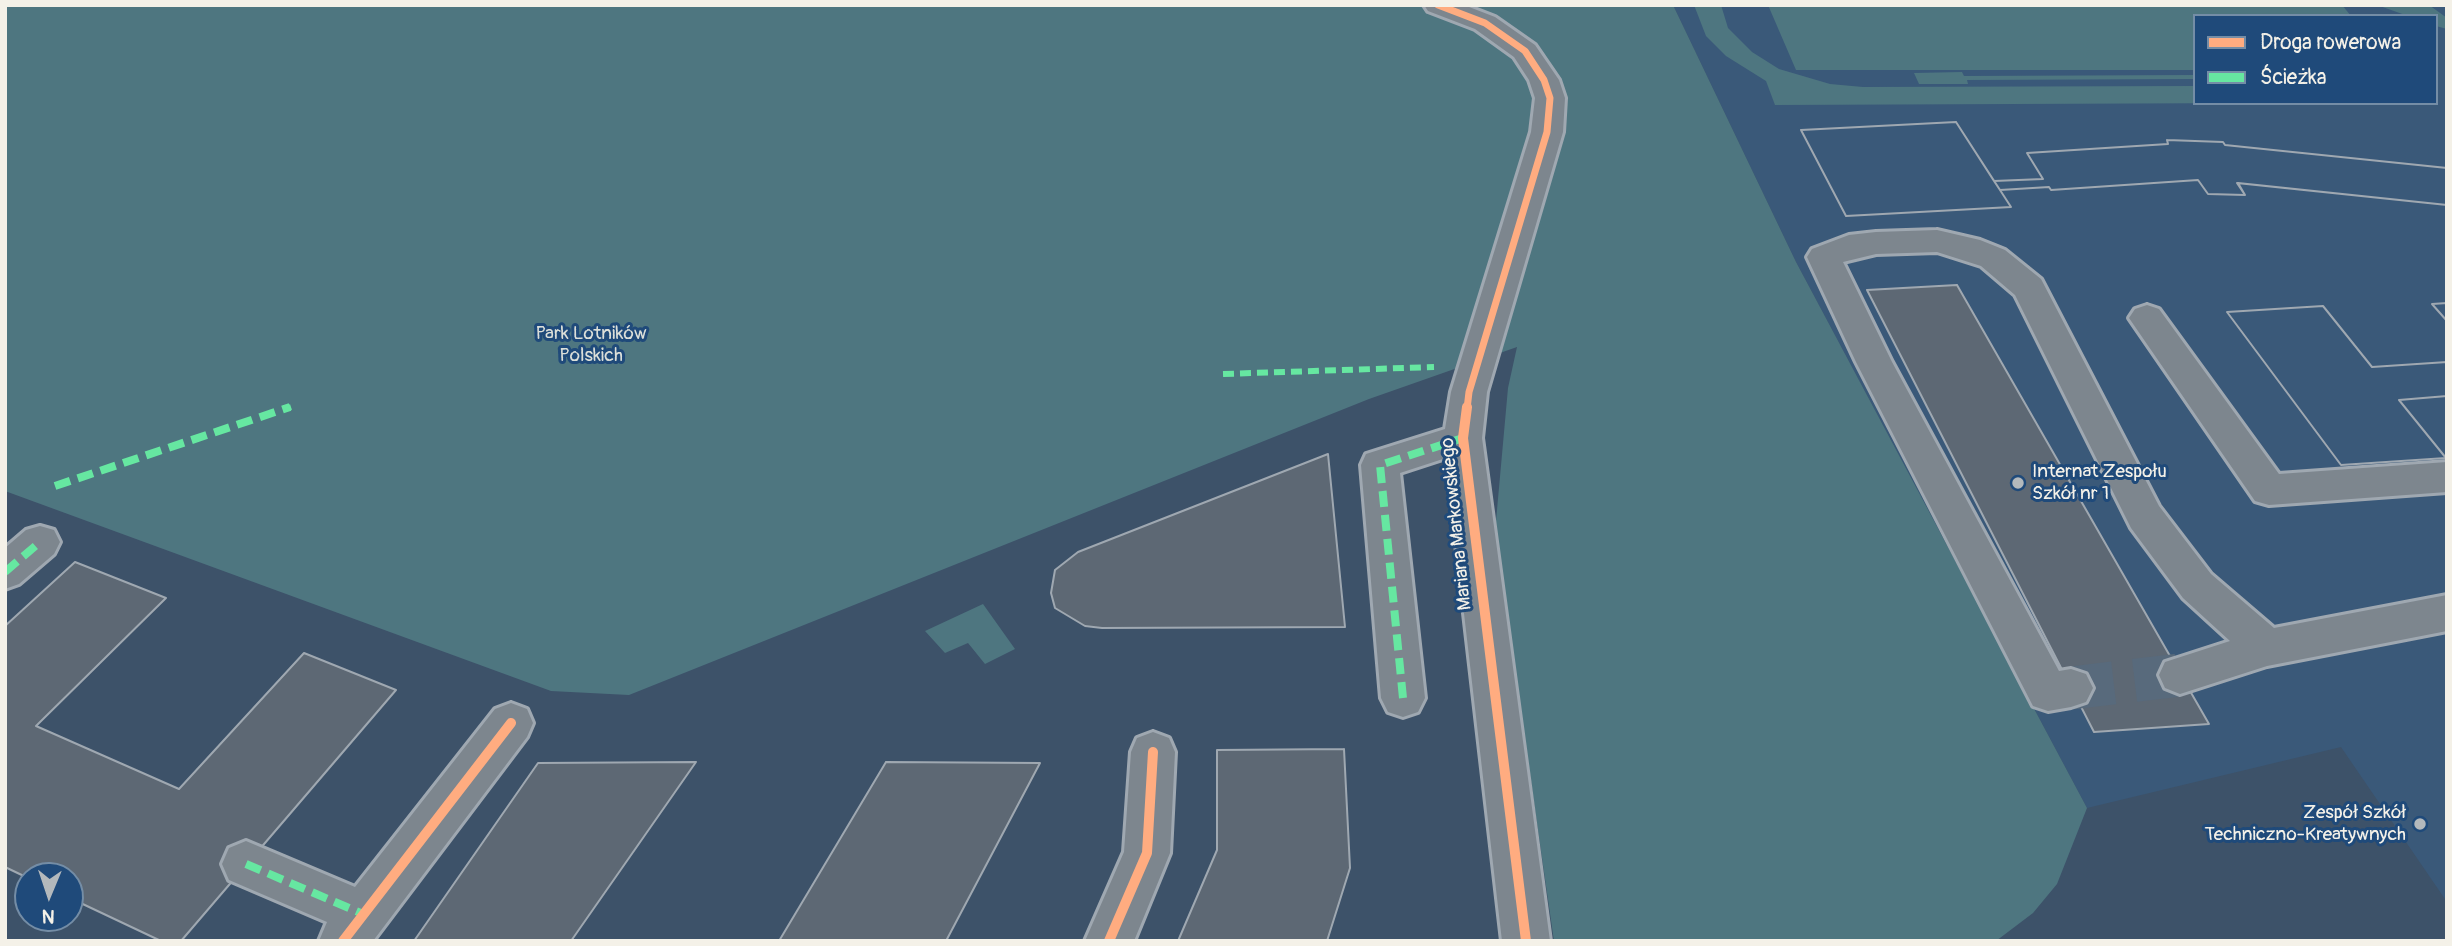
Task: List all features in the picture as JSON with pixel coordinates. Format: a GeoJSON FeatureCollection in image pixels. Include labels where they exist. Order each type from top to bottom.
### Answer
{"type":"FeatureCollection","features":[{"type":"Feature","properties":{"kind":"street","name":"Mariana Markowskiego"},"geometry":{"type":"LineString","coordinates":[[1438,5],[1485,23],[1525,51],[1544,80],[1550,98],[1547,132],[1469,392],[1462,438],[1526,941]]}},
{"type":"Feature","properties":{"kind":"street"},"geometry":{"type":"LineString","coordinates":[[2071,688],[2048,692],[1874,362],[1824,257],[1849,247],[1876,243],[1937,241],[1968,248],[1993,258],[2029,288],[2145,517],[2197,586],[2267,648]]}},
{"type":"Feature","properties":{"kind":"street"},"geometry":{"type":"LineString","coordinates":[[2147,318],[2269,489],[2447,477]]}},
{"type":"Feature","properties":{"kind":"street"},"geometry":{"type":"LineString","coordinates":[[1403,698],[1380,465],[1462,438]]}},
{"type":"Feature","properties":{"kind":"street"},"geometry":{"type":"LineString","coordinates":[[5,572],[40,542]]}},
{"type":"Feature","properties":{"kind":"street"},"geometry":{"type":"LineString","coordinates":[[2180,675],[2267,648],[2447,613]]}},
{"type":"Feature","properties":{"kind":"street"},"geometry":{"type":"LineString","coordinates":[[246,864],[353,927],[511,723]]}},
{"type":"Feature","properties":{"kind":"street"},"geometry":{"type":"LineString","coordinates":[[1109,941],[1147,853],[1153,752]]}},
{"type":"Feature","properties":{"kind":"shaded area"},"geometry":{"type":"Polygon","coordinates":[[[1673,5],[2447,5],[2447,902],[2341,747],[2087,808],[1796,262],[1673,5]]]}},
{"type":"Feature","properties":{"kind":"green space","name":"Park Lotników Polskich"},"geometry":{"type":"Polygon","coordinates":[[[5,5],[1673,5],[1796,262],[2087,808],[2057,884],[2033,913],[1996,941],[1554,941],[1495,532],[1508,388],[1517,347],[1369,399],[629,695],[551,691],[5,491],[5,5]]]}},
{"type":"Feature","properties":{"kind":"green space"},"geometry":{"type":"Polygon","coordinates":[[[1694,5],[1721,5],[1728,28],[1752,52],[1779,69],[1830,84],[1863,87],[2193,86],[2193,103],[1775,105],[1766,81],[1726,56],[1706,36],[1694,5]]]}},
{"type":"Feature","properties":{"kind":"green space"},"geometry":{"type":"Polygon","coordinates":[[[1768,5],[2342,5],[2349,14],[2193,14],[2193,70],[1796,70],[1768,5]]]}},
{"type":"Feature","properties":{"kind":"green space"},"geometry":{"type":"Polygon","coordinates":[[[2377,5],[2429,5],[2447,18],[2447,29],[2438,27],[2438,14],[2402,14],[2377,5]]]}},
{"type":"Feature","properties":{"kind":"green space"},"geometry":{"type":"Polygon","coordinates":[[[1962,72],[1964,76],[2193,75],[2193,79],[1967,80],[1968,84],[1919,84],[1914,73],[1962,72]]]}},
{"type":"Feature","properties":{"kind":"green space"},"geometry":{"type":"Polygon","coordinates":[[[983,604],[1015,649],[985,664],[968,643],[945,653],[925,631],[983,604]]]}},
{"type":"Feature","properties":{"kind":"building"},"geometry":{"type":"Polygon","coordinates":[[[1956,122],[2011,207],[1846,216],[1801,130],[1956,122]]]}},
{"type":"Feature","properties":{"kind":"building"},"geometry":{"type":"Polygon","coordinates":[[[1956,122],[1994,181],[2043,179],[2027,153],[2168,144],[2167,140],[2223,142],[2225,145],[2447,168],[2447,205],[2237,183],[2245,195],[2208,194],[2198,180],[2051,190],[2049,187],[2000,190],[2011,207],[1846,216],[1801,130],[1956,122]]]}},
{"type":"Feature","properties":{"kind":"building"},"geometry":{"type":"Polygon","coordinates":[[[2167,140],[2223,142],[2225,145],[2447,168],[2447,205],[2238,183],[2245,195],[2208,194],[2198,180],[2051,190],[2049,187],[2000,190],[1994,181],[2043,179],[2027,153],[2168,144],[2167,140]]]}},
{"type":"Feature","properties":{"kind":"building","name":"Internat Zespołu Szkół nr 1"},"geometry":{"type":"Polygon","coordinates":[[[1957,285],[2209,724],[2094,732],[1867,290],[1957,285]]]}},
{"type":"Feature","properties":{"kind":"building"},"geometry":{"type":"Polygon","coordinates":[[[2447,303],[2447,321],[2432,304],[2447,303]]]}},
{"type":"Feature","properties":{"kind":"building"},"geometry":{"type":"Polygon","coordinates":[[[2447,303],[2447,321],[2432,304],[2447,303]]]}},
{"type":"Feature","properties":{"kind":"building"},"geometry":{"type":"Polygon","coordinates":[[[2323,306],[2372,367],[2447,362],[2447,396],[2399,400],[2446,458],[2341,465],[2227,312],[2323,306]]]}},
{"type":"Feature","properties":{"kind":"building"},"geometry":{"type":"Polygon","coordinates":[[[2323,306],[2372,367],[2447,362],[2447,396],[2399,400],[2446,458],[2341,465],[2227,312],[2323,306]]]}},
{"type":"Feature","properties":{"kind":"building"},"geometry":{"type":"Polygon","coordinates":[[[1328,454],[1345,627],[1102,628],[1085,626],[1055,608],[1051,593],[1055,570],[1078,552],[1328,454]]]}},
{"type":"Feature","properties":{"kind":"building"},"geometry":{"type":"Polygon","coordinates":[[[75,562],[166,598],[36,726],[179,789],[304,653],[396,690],[181,941],[161,941],[84,905],[84,862],[14,862],[14,871],[5,867],[5,626],[75,562]]]}},
{"type":"Feature","properties":{"kind":"building"},"geometry":{"type":"Polygon","coordinates":[[[1344,749],[1350,868],[1327,941],[1178,941],[1217,850],[1217,750],[1344,749]]]}},
{"type":"Feature","properties":{"kind":"building"},"geometry":{"type":"Polygon","coordinates":[[[696,762],[571,941],[414,941],[538,763],[696,762]]]}},
{"type":"Feature","properties":{"kind":"building"},"geometry":{"type":"Polygon","coordinates":[[[886,762],[1040,763],[946,941],[779,941],[886,762]]]}},
{"type":"Feature","properties":{"kind":"tunnel"},"geometry":{"type":"LineString","coordinates":[[2071,688],[2180,675]]}},
{"type":"Feature","properties":{"kind":"marked path"},"geometry":{"type":"LineString","coordinates":[[1223,374],[1434,367]]}},
{"type":"Feature","properties":{"kind":"marked path"},"geometry":{"type":"LineString","coordinates":[[55,486],[291,407]]}},
{"type":"Feature","properties":{"kind":"marked path"},"geometry":{"type":"LineString","coordinates":[[1403,698],[1380,465],[1463,438]]}},
{"type":"Feature","properties":{"kind":"marked path"},"geometry":{"type":"LineString","coordinates":[[5,572],[40,542]]}},
{"type":"Feature","properties":{"kind":"marked path"},"geometry":{"type":"LineString","coordinates":[[246,864],[363,914]]}},
{"type":"Feature","properties":{"kind":"cycle path"},"geometry":{"type":"LineString","coordinates":[[1438,5],[1485,23],[1525,51],[1544,80],[1550,98],[1547,132],[1469,392],[1463,438],[1526,941]]}},
{"type":"Feature","properties":{"kind":"cycle path"},"geometry":{"type":"LineString","coordinates":[[343,941],[511,723]]}},
{"type":"Feature","properties":{"kind":"cycle path"},"geometry":{"type":"LineString","coordinates":[[1109,941],[1147,853],[1153,752]]}},
{"type":"Feature","properties":{"kind":"place","name":"Internat Zespołu Szkół nr 1"},"geometry":{"type":"Point","coordinates":[2018,483]}},
{"type":"Feature","properties":{"kind":"place","name":"Zespół Szkół Techniczno-Kreatywnych"},"geometry":{"type":"Point","coordinates":[2420,824]}}]}
